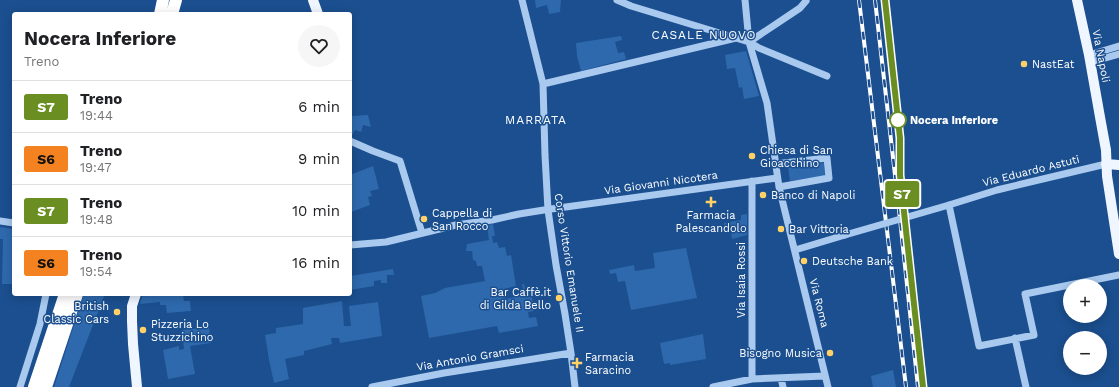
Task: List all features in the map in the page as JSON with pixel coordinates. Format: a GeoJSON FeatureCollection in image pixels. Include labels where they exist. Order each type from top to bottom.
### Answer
{"type":"FeatureCollection","features":[{"type":"Feature","properties":{"kind":"highway"},"geometry":{"type":"LineString","coordinates":[[160,12],[163,0]]}},
{"type":"Feature","properties":{"kind":"highway"},"geometry":{"type":"LineString","coordinates":[[173,12],[176,0]]}},
{"type":"Feature","properties":{"kind":"highway"},"geometry":{"type":"LineString","coordinates":[[34,387],[64,296]]}},
{"type":"Feature","properties":{"kind":"highway"},"geometry":{"type":"LineString","coordinates":[[46,387],[76,296]]}},
{"type":"Feature","properties":{"kind":"main road"},"geometry":{"type":"LineString","coordinates":[[312,0],[317,12]]}},
{"type":"Feature","properties":{"kind":"main road","name":"Via Napoli"},"geometry":{"type":"LineString","coordinates":[[1077,0],[1090,59],[1106,150],[1106,164],[1119,254]]}},
{"type":"Feature","properties":{"kind":"main road","name":"Via Eduardo Astuti"},"geometry":{"type":"LineString","coordinates":[[1106,164],[1119,165]]}},
{"type":"Feature","properties":{"kind":"main road"},"geometry":{"type":"LineString","coordinates":[[135,296],[132,306],[132,321],[137,387]]}},
{"type":"Feature","properties":{"kind":"street","name":"Corso Vittorio Emanuele II"},"geometry":{"type":"LineString","coordinates":[[522,0],[543,84],[548,210],[575,387]]}},
{"type":"Feature","properties":{"kind":"street"},"geometry":{"type":"LineString","coordinates":[[617,0],[631,6],[749,42],[759,48],[827,76]]}},
{"type":"Feature","properties":{"kind":"street","name":"Via Roma"},"geometry":{"type":"LineString","coordinates":[[745,0],[749,42],[767,103],[777,178],[828,387]]}},
{"type":"Feature","properties":{"kind":"street"},"geometry":{"type":"LineString","coordinates":[[749,42],[800,8],[806,1]]}},
{"type":"Feature","properties":{"kind":"street"},"geometry":{"type":"LineString","coordinates":[[543,84],[737,38]]}},
{"type":"Feature","properties":{"kind":"street"},"geometry":{"type":"LineString","coordinates":[[1090,59],[1119,46]]}},
{"type":"Feature","properties":{"kind":"street"},"geometry":{"type":"LineString","coordinates":[[1090,59],[1119,54]]}},
{"type":"Feature","properties":{"kind":"street"},"geometry":{"type":"LineString","coordinates":[[352,142],[400,161],[422,233]]}},
{"type":"Feature","properties":{"kind":"street"},"geometry":{"type":"LineString","coordinates":[[775,164],[827,158],[830,178],[779,187]]}},
{"type":"Feature","properties":{"kind":"street","name":"Via Eduardo Astuti"},"geometry":{"type":"LineString","coordinates":[[794,250],[997,190],[1106,164]]}},
{"type":"Feature","properties":{"kind":"street","name":"Via Giovanni Nicotera"},"geometry":{"type":"LineString","coordinates":[[352,245],[386,242],[456,225],[492,220],[519,214],[777,178]]}},
{"type":"Feature","properties":{"kind":"street","name":"Via Isaia Rossi"},"geometry":{"type":"LineString","coordinates":[[752,181],[752,379]]}},
{"type":"Feature","properties":{"kind":"street"},"geometry":{"type":"LineString","coordinates":[[949,205],[979,346],[1034,335],[1025,294],[1119,274]]}},
{"type":"Feature","properties":{"kind":"street"},"geometry":{"type":"LineString","coordinates":[[0,221],[12,223]]}},
{"type":"Feature","properties":{"kind":"street"},"geometry":{"type":"LineString","coordinates":[[20,387],[40,324],[46,296]]}},
{"type":"Feature","properties":{"kind":"street"},"geometry":{"type":"LineString","coordinates":[[1016,338],[1026,387]]}},
{"type":"Feature","properties":{"kind":"street","name":"Via Antonio Gramsci"},"geometry":{"type":"LineString","coordinates":[[377,386],[444,372],[571,353]]}},
{"type":"Feature","properties":{"kind":"street"},"geometry":{"type":"LineString","coordinates":[[713,387],[752,379],[825,376]]}},
{"type":"Feature","properties":{"kind":"street"},"geometry":{"type":"LineString","coordinates":[[781,378],[783,387]]}},
{"type":"Feature","properties":{"kind":"shaded area"},"geometry":{"type":"Polygon","coordinates":[[[535,0],[561,0],[560,12],[549,14],[547,5],[536,8],[535,0]]]}},
{"type":"Feature","properties":{"kind":"shaded area"},"geometry":{"type":"Polygon","coordinates":[[[621,36],[622,40],[615,42],[618,53],[624,52],[626,59],[581,71],[577,56],[576,43],[621,36]]]}},
{"type":"Feature","properties":{"kind":"shaded area"},"geometry":{"type":"Polygon","coordinates":[[[746,51],[759,96],[744,99],[742,87],[739,88],[735,68],[727,69],[725,55],[746,51]]]}},
{"type":"Feature","properties":{"kind":"shaded area"},"geometry":{"type":"Polygon","coordinates":[[[368,115],[371,127],[363,125],[361,132],[355,130],[352,135],[352,116],[368,115]]]}},
{"type":"Feature","properties":{"kind":"shaded area"},"geometry":{"type":"Polygon","coordinates":[[[824,163],[825,176],[790,181],[788,167],[824,163]]]}},
{"type":"Feature","properties":{"kind":"shaded area"},"geometry":{"type":"Polygon","coordinates":[[[373,166],[379,189],[370,191],[372,196],[368,197],[370,205],[352,212],[352,174],[373,166]]]}},
{"type":"Feature","properties":{"kind":"shaded area"},"geometry":{"type":"Polygon","coordinates":[[[747,214],[747,235],[732,239],[731,232],[725,233],[724,223],[741,220],[741,215],[747,214]]]}},
{"type":"Feature","properties":{"kind":"shaded area"},"geometry":{"type":"Polygon","coordinates":[[[493,224],[495,236],[492,236],[493,243],[497,242],[499,248],[505,247],[507,256],[511,255],[516,286],[504,289],[506,299],[524,295],[522,284],[524,284],[527,297],[532,297],[534,311],[528,312],[529,318],[536,317],[538,326],[499,333],[497,326],[429,338],[421,296],[435,293],[445,288],[485,281],[482,266],[477,266],[476,261],[473,260],[472,251],[466,251],[467,244],[489,240],[487,225],[493,224]]]}},
{"type":"Feature","properties":{"kind":"shaded area"},"geometry":{"type":"Polygon","coordinates":[[[0,227],[12,229],[12,284],[2,284],[3,239],[0,239],[0,227]]]}},
{"type":"Feature","properties":{"kind":"shaded area"},"geometry":{"type":"Polygon","coordinates":[[[686,248],[697,298],[631,310],[625,281],[618,282],[616,273],[610,274],[609,270],[634,265],[635,271],[655,268],[653,253],[686,248]]]}},
{"type":"Feature","properties":{"kind":"shaded area"},"geometry":{"type":"Polygon","coordinates":[[[393,269],[394,275],[387,275],[387,283],[381,283],[381,280],[374,281],[374,286],[352,290],[352,276],[393,269]]]}},
{"type":"Feature","properties":{"kind":"shaded area"},"geometry":{"type":"Polygon","coordinates":[[[83,296],[104,296],[69,387],[54,387],[83,296]]]}},
{"type":"Feature","properties":{"kind":"shaded area"},"geometry":{"type":"Polygon","coordinates":[[[142,296],[183,296],[184,301],[190,301],[191,311],[167,313],[166,305],[160,305],[160,302],[140,304],[142,296]]]}},
{"type":"Feature","properties":{"kind":"shaded area"},"geometry":{"type":"Polygon","coordinates":[[[342,301],[344,326],[351,326],[349,306],[378,302],[382,336],[340,343],[339,338],[331,338],[332,344],[304,351],[304,355],[285,359],[289,379],[274,383],[265,335],[276,333],[276,328],[303,324],[303,308],[342,301]]]}},
{"type":"Feature","properties":{"kind":"shaded area"},"geometry":{"type":"Polygon","coordinates":[[[209,327],[211,343],[190,346],[195,374],[168,379],[163,350],[179,346],[179,350],[184,349],[182,330],[209,327]]]}},
{"type":"Feature","properties":{"kind":"shaded area"},"geometry":{"type":"Polygon","coordinates":[[[703,334],[706,359],[670,365],[670,363],[664,364],[660,343],[703,334]]]}},
{"type":"Feature","properties":{"kind":"shaded area"},"geometry":{"type":"Polygon","coordinates":[[[893,370],[896,387],[873,387],[871,376],[893,370]]]}},
{"type":"Feature","properties":{"kind":"railway"},"geometry":{"type":"LineString","coordinates":[[859,0],[906,387]]}},
{"type":"Feature","properties":{"kind":"railway"},"geometry":{"type":"LineString","coordinates":[[875,0],[918,387]]}},
{"type":"Feature","properties":{"kind":"railway"},"geometry":{"type":"LineString","coordinates":[[885,0],[900,138],[900,176]]}},
{"type":"Feature","properties":{"kind":"train","name":"S7"},"geometry":{"type":"LineString","coordinates":[[885,0],[900,138],[900,175],[910,278],[923,387]]}},
{"type":"Feature","properties":{"kind":"place","name":"NastEat"},"geometry":{"type":"Point","coordinates":[1024,64]}},
{"type":"Feature","properties":{"kind":"place","name":"Nocera Inferiore"},"geometry":{"type":"Point","coordinates":[898,120]}},
{"type":"Feature","properties":{"kind":"place","name":"Chiesa di San Gioacchino"},"geometry":{"type":"Point","coordinates":[752,156]}},
{"type":"Feature","properties":{"kind":"place","name":"Banco di Napoli"},"geometry":{"type":"Point","coordinates":[763,195]}},
{"type":"Feature","properties":{"kind":"place","name":"Farmacia Palescandolo"},"geometry":{"type":"Point","coordinates":[711,202]}},
{"type":"Feature","properties":{"kind":"place","name":"Cappella di San Rocco"},"geometry":{"type":"Point","coordinates":[424,219]}},
{"type":"Feature","properties":{"kind":"place","name":"Bar Vittoria"},"geometry":{"type":"Point","coordinates":[781,229]}},
{"type":"Feature","properties":{"kind":"place","name":"Deutsche Bank"},"geometry":{"type":"Point","coordinates":[804,261]}},
{"type":"Feature","properties":{"kind":"place","name":"Bar Caffè.it di Gilda Bello"},"geometry":{"type":"Point","coordinates":[559,298]}},
{"type":"Feature","properties":{"kind":"place","name":"British Classic Cars"},"geometry":{"type":"Point","coordinates":[117,312]}},
{"type":"Feature","properties":{"kind":"place","name":"Pizzeria Lo Stuzzichino"},"geometry":{"type":"Point","coordinates":[143,330]}},
{"type":"Feature","properties":{"kind":"place","name":"Bisogno Musica"},"geometry":{"type":"Point","coordinates":[830,353]}},
{"type":"Feature","properties":{"kind":"place","name":"Farmacia Saracino"},"geometry":{"type":"Point","coordinates":[577,363]}},
{"type":"Feature","properties":{"kind":"district","name":"CASALE NUOVO"},"geometry":{"type":"Point","coordinates":[704,35]}},
{"type":"Feature","properties":{"kind":"district","name":"MARRATA"},"geometry":{"type":"Point","coordinates":[536,120]}}]}
